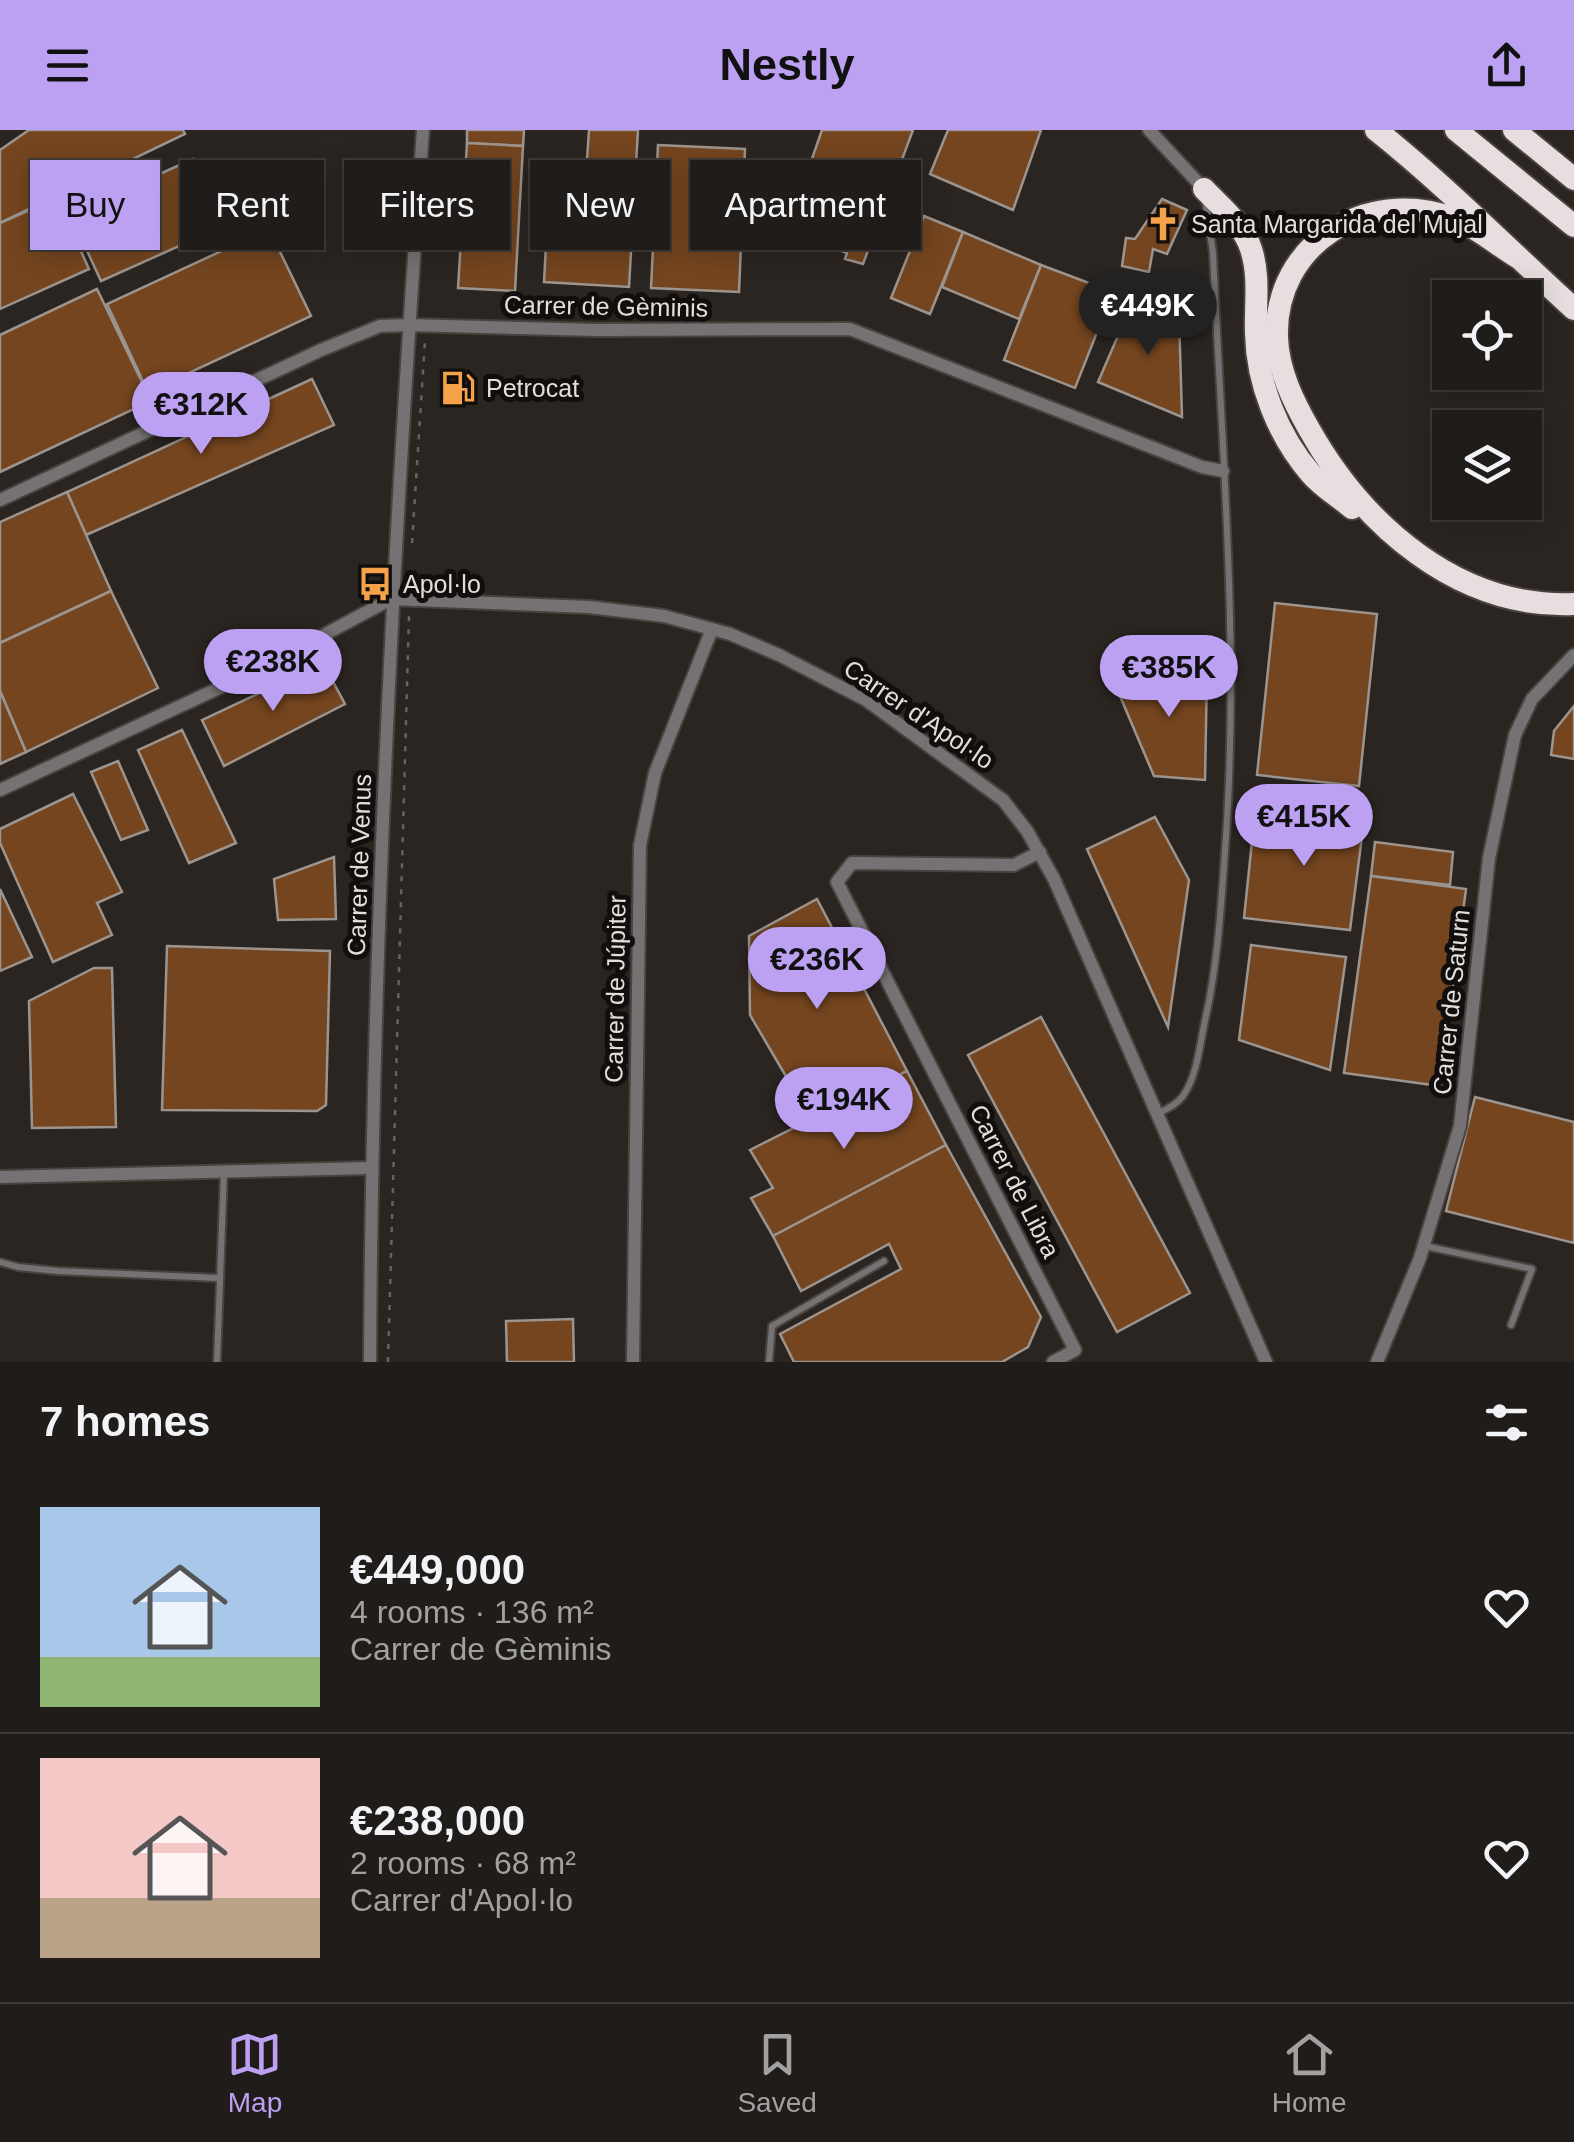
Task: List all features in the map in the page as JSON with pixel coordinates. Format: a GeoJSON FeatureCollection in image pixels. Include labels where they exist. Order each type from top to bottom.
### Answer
{"type":"FeatureCollection","features":[{"type":"Feature","properties":{"kind":"highway"},"geometry":{"type":"LineString","coordinates":[[1376,130],[1484,222],[1574,309]]}},
{"type":"Feature","properties":{"kind":"highway"},"geometry":{"type":"LineString","coordinates":[[1456,130],[1574,226]]}},
{"type":"Feature","properties":{"kind":"highway"},"geometry":{"type":"LineString","coordinates":[[1514,130],[1574,179]]}},
{"type":"Feature","properties":{"kind":"highway"},"geometry":{"type":"LineString","coordinates":[[1204,189],[1236,222],[1250,247],[1256,272],[1257,358],[1269,399],[1292,449],[1313,477],[1364,518],[1452,576],[1524,600],[1574,604]]}},
{"type":"Feature","properties":{"kind":"highway"},"geometry":{"type":"LineString","coordinates":[[1392,536],[1325,458],[1291,394],[1277,340],[1277,312],[1286,279],[1318,239],[1336,227],[1376,213],[1400,210],[1453,218],[1517,257]]}},
{"type":"Feature","properties":{"kind":"street","name":"Carrer de Venus"},"geometry":{"type":"LineString","coordinates":[[370,1362],[371,1168],[391,599],[423,130]]}},
{"type":"Feature","properties":{"kind":"street"},"geometry":{"type":"LineString","coordinates":[[1149,130],[1204,189]]}},
{"type":"Feature","properties":{"kind":"street","name":"Carrer de Gèminis"},"geometry":{"type":"LineString","coordinates":[[0,500],[321,350],[380,326],[408,325],[850,329],[1202,467],[1223,471]]}},
{"type":"Feature","properties":{"kind":"street"},"geometry":{"type":"LineString","coordinates":[[0,790],[262,668],[391,599]]}},
{"type":"Feature","properties":{"kind":"street","name":"Carrer d'Apol·lo"},"geometry":{"type":"LineString","coordinates":[[391,599],[589,607],[664,616],[712,629],[780,654],[866,700],[1003,800],[1040,852],[1266,1362]]}},
{"type":"Feature","properties":{"kind":"street","name":"Carrer de Júpiter"},"geometry":{"type":"LineString","coordinates":[[632,1362],[640,845],[656,773],[712,629]]}},
{"type":"Feature","properties":{"kind":"street","name":"Carrer de Saturn"},"geometry":{"type":"LineString","coordinates":[[1376,1362],[1424,1246],[1460,1126],[1489,858],[1515,736],[1532,699],[1574,655]]}},
{"type":"Feature","properties":{"kind":"street","name":"Carrer de Libra"},"geometry":{"type":"LineString","coordinates":[[1040,852],[1014,865],[852,863],[836,882],[1075,1350],[1053,1362]]}},
{"type":"Feature","properties":{"kind":"street"},"geometry":{"type":"LineString","coordinates":[[0,1177],[371,1168]]}},
{"type":"Feature","properties":{"kind":"lane"},"geometry":{"type":"LineString","coordinates":[[1158,1113],[1170,1108],[1189,1083],[1218,949],[1232,758],[1230,592],[1213,253],[1204,189]]}},
{"type":"Feature","properties":{"kind":"lane"},"geometry":{"type":"LineString","coordinates":[[217,1362],[224,1170]]}},
{"type":"Feature","properties":{"kind":"lane"},"geometry":{"type":"LineString","coordinates":[[1424,1246],[1532,1269],[1511,1325]]}},
{"type":"Feature","properties":{"kind":"lane"},"geometry":{"type":"LineString","coordinates":[[768,1362],[772,1326],[884,1261]]}},
{"type":"Feature","properties":{"kind":"lane"},"geometry":{"type":"LineString","coordinates":[[0,1262],[58,1272],[218,1278]]}},
{"type":"Feature","properties":{"kind":"path"},"geometry":{"type":"LineString","coordinates":[[412,541],[425,326]]}},
{"type":"Feature","properties":{"kind":"path"},"geometry":{"type":"LineString","coordinates":[[388,1362],[409,600]]}},
{"type":"Feature","properties":{"kind":"building"},"geometry":{"type":"Polygon","coordinates":[[[29,130],[183,130],[185,134],[131,160],[30,160],[30,209],[0,223],[0,150],[29,130]]]}},
{"type":"Feature","properties":{"kind":"building"},"geometry":{"type":"Polygon","coordinates":[[[467,130],[524,130],[523,146],[467,143],[467,130]]]}},
{"type":"Feature","properties":{"kind":"building"},"geometry":{"type":"Polygon","coordinates":[[[589,130],[638,130],[636,160],[587,160],[589,130]]]}},
{"type":"Feature","properties":{"kind":"building"},"geometry":{"type":"Polygon","coordinates":[[[822,130],[913,130],[902,160],[812,160],[822,130]]]}},
{"type":"Feature","properties":{"kind":"building"},"geometry":{"type":"Polygon","coordinates":[[[948,130],[1041,130],[1013,210],[930,174],[948,130]]]}},
{"type":"Feature","properties":{"kind":"building"},"geometry":{"type":"Polygon","coordinates":[[[467,143],[523,146],[515,291],[458,288],[460,250],[510,250],[510,160],[466,160],[467,143]]]}},
{"type":"Feature","properties":{"kind":"building"},"geometry":{"type":"Polygon","coordinates":[[[658,145],[745,149],[745,160],[690,160],[690,250],[741,250],[739,292],[651,288],[653,250],[670,250],[670,160],[657,160],[658,145]]]}},
{"type":"Feature","properties":{"kind":"building"},"geometry":{"type":"Polygon","coordinates":[[[180,165],[180,246],[101,281],[87,250],[160,250],[160,174],[180,165]]]}},
{"type":"Feature","properties":{"kind":"building","name":"Santa Margarida del Mujal"},"geometry":{"type":"Polygon","coordinates":[[[1162,199],[1187,210],[1167,254],[1153,249],[1149,272],[1122,266],[1126,238],[1135,239],[1162,199]]]}},
{"type":"Feature","properties":{"kind":"building"},"geometry":{"type":"Polygon","coordinates":[[[30,210],[30,250],[80,250],[89,269],[0,309],[0,223],[30,210]]]}},
{"type":"Feature","properties":{"kind":"building"},"geometry":{"type":"Polygon","coordinates":[[[924,216],[963,232],[930,314],[891,298],[910,250],[921,250],[924,216]]]}},
{"type":"Feature","properties":{"kind":"building"},"geometry":{"type":"Polygon","coordinates":[[[963,232],[1041,265],[1019,319],[942,287],[963,232]]]}},
{"type":"Feature","properties":{"kind":"building"},"geometry":{"type":"Polygon","coordinates":[[[224,250],[279,250],[311,316],[148,392],[107,304],[224,250]]]}},
{"type":"Feature","properties":{"kind":"building"},"geometry":{"type":"Polygon","coordinates":[[[546,250],[631,250],[629,287],[544,282],[546,250]]]}},
{"type":"Feature","properties":{"kind":"building"},"geometry":{"type":"Polygon","coordinates":[[[839,250],[868,250],[863,264],[845,259],[847,253],[839,250]]]}},
{"type":"Feature","properties":{"kind":"building"},"geometry":{"type":"Polygon","coordinates":[[[1041,265],[1113,292],[1075,388],[1004,360],[1041,265]]]}},
{"type":"Feature","properties":{"kind":"building"},"geometry":{"type":"Polygon","coordinates":[[[97,289],[151,401],[0,472],[0,335],[97,289]]]}},
{"type":"Feature","properties":{"kind":"building"},"geometry":{"type":"Polygon","coordinates":[[[1133,301],[1179,315],[1182,417],[1098,382],[1133,301]]]}},
{"type":"Feature","properties":{"kind":"building"},"geometry":{"type":"Polygon","coordinates":[[[312,379],[334,425],[86,535],[67,492],[312,379]]]}},
{"type":"Feature","properties":{"kind":"building"},"geometry":{"type":"Polygon","coordinates":[[[67,492],[111,591],[0,643],[0,522],[67,492]]]}},
{"type":"Feature","properties":{"kind":"building"},"geometry":{"type":"Polygon","coordinates":[[[111,591],[158,688],[26,752],[0,691],[0,643],[111,591]]]}},
{"type":"Feature","properties":{"kind":"building"},"geometry":{"type":"Polygon","coordinates":[[[1275,603],[1377,614],[1359,786],[1257,775],[1275,603]]]}},
{"type":"Feature","properties":{"kind":"building"},"geometry":{"type":"Polygon","coordinates":[[[323,663],[345,704],[224,766],[202,720],[323,663]]]}},
{"type":"Feature","properties":{"kind":"building"},"geometry":{"type":"Polygon","coordinates":[[[1207,671],[1205,780],[1154,776],[1114,673],[1207,671]]]}},
{"type":"Feature","properties":{"kind":"building"},"geometry":{"type":"Polygon","coordinates":[[[0,691],[26,752],[0,764],[0,691]]]}},
{"type":"Feature","properties":{"kind":"building"},"geometry":{"type":"Polygon","coordinates":[[[1574,706],[1574,759],[1551,755],[1554,731],[1574,706]]]}},
{"type":"Feature","properties":{"kind":"building"},"geometry":{"type":"Polygon","coordinates":[[[182,730],[236,843],[189,863],[138,750],[182,730]]]}},
{"type":"Feature","properties":{"kind":"building"},"geometry":{"type":"Polygon","coordinates":[[[118,761],[148,830],[121,840],[91,772],[118,761]]]}},
{"type":"Feature","properties":{"kind":"building"},"geometry":{"type":"Polygon","coordinates":[[[73,794],[122,892],[97,903],[112,935],[53,962],[0,843],[0,829],[73,794]]]}},
{"type":"Feature","properties":{"kind":"building"},"geometry":{"type":"Polygon","coordinates":[[[1342,799],[1366,805],[1350,930],[1244,918],[1256,803],[1281,807],[1281,825],[1337,832],[1342,799]]]}},
{"type":"Feature","properties":{"kind":"building"},"geometry":{"type":"Polygon","coordinates":[[[1155,817],[1189,880],[1168,1027],[1087,849],[1155,817]]]}},
{"type":"Feature","properties":{"kind":"building"},"geometry":{"type":"Polygon","coordinates":[[[1375,842],[1453,852],[1450,885],[1371,876],[1375,842]]]}},
{"type":"Feature","properties":{"kind":"building"},"geometry":{"type":"Polygon","coordinates":[[[334,857],[336,919],[278,920],[274,879],[334,857]]]}},
{"type":"Feature","properties":{"kind":"building"},"geometry":{"type":"Polygon","coordinates":[[[1371,876],[1466,889],[1440,1086],[1344,1073],[1371,876]]]}},
{"type":"Feature","properties":{"kind":"building"},"geometry":{"type":"Polygon","coordinates":[[[0,889],[32,957],[0,971],[0,889]]]}},
{"type":"Feature","properties":{"kind":"building"},"geometry":{"type":"Polygon","coordinates":[[[817,899],[907,1071],[811,1119],[750,1015],[749,936],[817,899]]]}},
{"type":"Feature","properties":{"kind":"building"},"geometry":{"type":"Polygon","coordinates":[[[1251,945],[1346,957],[1330,1070],[1239,1040],[1251,945]]]}},
{"type":"Feature","properties":{"kind":"building"},"geometry":{"type":"Polygon","coordinates":[[[167,946],[330,951],[326,1105],[317,1111],[162,1110],[167,946]]]}},
{"type":"Feature","properties":{"kind":"building"},"geometry":{"type":"Polygon","coordinates":[[[94,968],[112,968],[116,1127],[32,1128],[29,1001],[94,968]]]}},
{"type":"Feature","properties":{"kind":"building"},"geometry":{"type":"Polygon","coordinates":[[[1041,1017],[1190,1293],[1117,1332],[968,1055],[1041,1017]]]}},
{"type":"Feature","properties":{"kind":"building"},"geometry":{"type":"Polygon","coordinates":[[[907,1071],[946,1145],[773,1236],[751,1198],[773,1188],[750,1150],[907,1071]]]}},
{"type":"Feature","properties":{"kind":"building"},"geometry":{"type":"Polygon","coordinates":[[[1475,1097],[1574,1122],[1574,1243],[1446,1211],[1475,1097]]]}},
{"type":"Feature","properties":{"kind":"building"},"geometry":{"type":"Polygon","coordinates":[[[946,1145],[1041,1317],[1028,1347],[1002,1362],[794,1362],[780,1334],[901,1269],[889,1244],[801,1291],[773,1236],[946,1145]]]}},
{"type":"Feature","properties":{"kind":"building"},"geometry":{"type":"Polygon","coordinates":[[[573,1319],[574,1362],[507,1362],[506,1321],[573,1319]]]}},
{"type":"Feature","properties":{"kind":"place","name":"Santa Margarida del Mujal"},"geometry":{"type":"Point","coordinates":[1163,224]}},
{"type":"Feature","properties":{"kind":"place","name":"Petrocat"},"geometry":{"type":"Point","coordinates":[458,388]}},
{"type":"Feature","properties":{"kind":"place","name":"Apol·lo"},"geometry":{"type":"Point","coordinates":[375,584]}}]}
